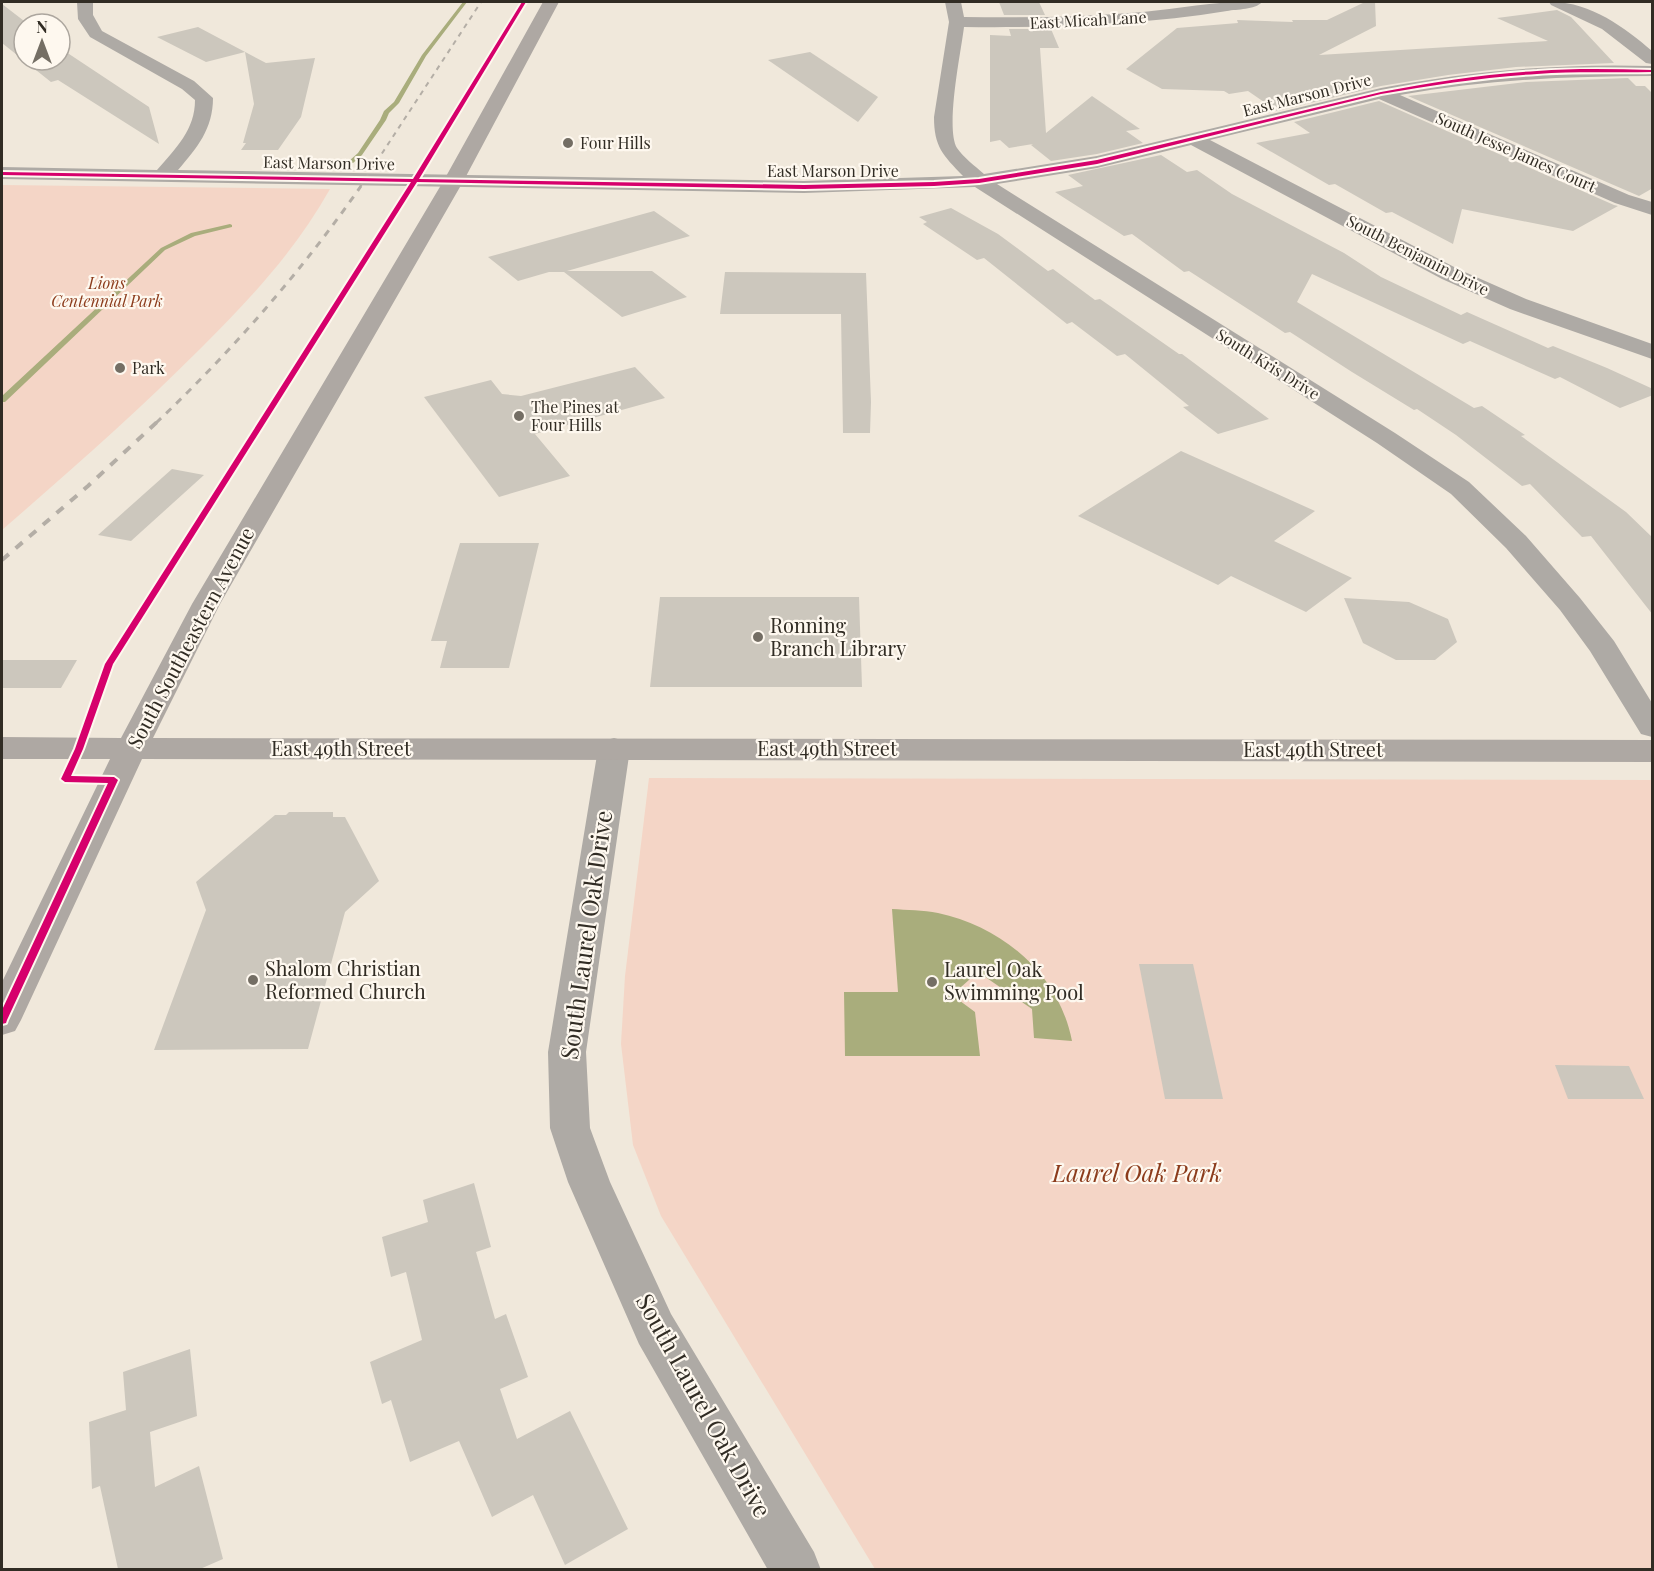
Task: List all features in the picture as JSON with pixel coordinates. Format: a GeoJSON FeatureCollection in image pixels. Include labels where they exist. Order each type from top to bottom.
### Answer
{"type":"FeatureCollection","features":[{"type":"Feature","properties":{"kind":"main road","name":"South Southeastern Avenue"},"geometry":{"type":"LineString","coordinates":[[2,1020],[130,748],[206,604],[454,180],[551,2]]}},
{"type":"Feature","properties":{"kind":"main road","name":"East 49th Street"},"geometry":{"type":"LineString","coordinates":[[2,748],[1653,751]]}},
{"type":"Feature","properties":{"kind":"street"},"geometry":{"type":"LineString","coordinates":[[85,2],[83,11],[86,22],[96,34],[188,85],[204,98],[205,114],[202,126],[162,176]]}},
{"type":"Feature","properties":{"kind":"street"},"geometry":{"type":"LineString","coordinates":[[1179,2],[1197,12]]}},
{"type":"Feature","properties":{"kind":"street","name":"East Micah Lane"},"geometry":{"type":"LineString","coordinates":[[955,12],[1092,22],[1197,12],[1254,2]]}},
{"type":"Feature","properties":{"kind":"street"},"geometry":{"type":"LineString","coordinates":[[1557,2],[1596,17],[1624,33],[1653,59]]}},
{"type":"Feature","properties":{"kind":"street","name":"South Kris Drive"},"geometry":{"type":"LineString","coordinates":[[955,12],[942,133],[948,149],[979,181],[1386,438],[1460,488],[1544,572],[1570,604],[1603,648],[1653,727]]}},
{"type":"Feature","properties":{"kind":"street","name":"East Marson Drive"},"geometry":{"type":"LineString","coordinates":[[2,173],[804,187],[934,184],[979,181],[1097,162],[1381,93],[1505,75],[1560,71],[1653,71]]}},
{"type":"Feature","properties":{"kind":"street","name":"South Jesse James Court"},"geometry":{"type":"LineString","coordinates":[[1381,93],[1622,199],[1653,209]]}},
{"type":"Feature","properties":{"kind":"street","name":"South Benjamin Drive"},"geometry":{"type":"LineString","coordinates":[[1192,138],[1450,274],[1518,304],[1653,352]]}},
{"type":"Feature","properties":{"kind":"street","name":"South Laurel Oak Drive"},"geometry":{"type":"LineString","coordinates":[[614,748],[567,1052],[570,1128],[589,1182],[655,1329],[796,1569]]}},
{"type":"Feature","properties":{"kind":"green space","name":"Lions Centennial Park"},"geometry":{"type":"Polygon","coordinates":[[[2,185],[330,189],[287,253],[219,330],[128,418],[2,530],[2,185]]]}},
{"type":"Feature","properties":{"kind":"green space","name":"Laurel Oak Park"},"geometry":{"type":"Polygon","coordinates":[[[649,778],[1652,780],[1652,1569],[875,1569],[661,1216],[633,1145],[621,1044],[625,976],[649,778]]]}},
{"type":"Feature","properties":{"kind":"shaded area","name":"Laurel Oak Swimming Pool"},"geometry":{"type":"Polygon","coordinates":[[[892,909],[938,913],[985,929],[1006,942],[1025,957],[1055,995],[1072,1041],[1034,1038],[1032,1009],[978,972],[952,995],[975,1012],[980,1056],[845,1056],[844,992],[898,992],[892,909]]]}},
{"type":"Feature","properties":{"kind":"building"},"geometry":{"type":"Polygon","coordinates":[[[999,2],[1039,2],[1045,15],[1004,15],[999,2]]]}},
{"type":"Feature","properties":{"kind":"building"},"geometry":{"type":"Polygon","coordinates":[[[1365,2],[1375,2],[1376,26],[1319,55],[1548,41],[1497,18],[1557,10],[1571,17],[1614,63],[1516,67],[1448,75],[1381,86],[1277,111],[1248,91],[1229,94],[1224,91],[1162,89],[1126,69],[1177,28],[1238,23],[1237,20],[1293,22],[1292,20],[1327,20],[1365,2]]]}},
{"type":"Feature","properties":{"kind":"building"},"geometry":{"type":"Polygon","coordinates":[[[2,4],[12,12],[12,51],[2,43],[2,4]]]}},
{"type":"Feature","properties":{"kind":"building"},"geometry":{"type":"Polygon","coordinates":[[[198,27],[266,63],[315,58],[301,117],[278,150],[241,150],[246,143],[243,143],[254,104],[245,52],[206,62],[157,37],[198,27]]]}},
{"type":"Feature","properties":{"kind":"building"},"geometry":{"type":"Polygon","coordinates":[[[1009,29],[1051,29],[1059,48],[1040,48],[1046,133],[1092,96],[1140,129],[1126,131],[1143,143],[1097,154],[1051,161],[1031,145],[1033,144],[1009,148],[1000,140],[990,142],[990,35],[1011,36],[1009,29]]]}},
{"type":"Feature","properties":{"kind":"building"},"geometry":{"type":"Polygon","coordinates":[[[810,52],[878,97],[858,122],[768,60],[810,52]]]}},
{"type":"Feature","properties":{"kind":"building"},"geometry":{"type":"Polygon","coordinates":[[[72,56],[149,107],[159,144],[58,80],[51,82],[38,72],[72,72],[72,56]]]}},
{"type":"Feature","properties":{"kind":"building"},"geometry":{"type":"Polygon","coordinates":[[[1628,78],[1636,86],[1645,86],[1653,94],[1653,188],[1639,196],[1408,96],[1526,82],[1628,78]]]}},
{"type":"Feature","properties":{"kind":"building"},"geometry":{"type":"Polygon","coordinates":[[[1379,101],[1618,206],[1573,231],[1462,209],[1453,244],[1392,212],[1386,213],[1335,184],[1329,185],[1256,143],[1310,133],[1294,122],[1379,101]]]}},
{"type":"Feature","properties":{"kind":"building"},"geometry":{"type":"Polygon","coordinates":[[[1161,155],[1187,172],[1197,170],[1232,194],[1344,253],[1381,277],[1461,315],[1467,312],[1548,348],[1553,346],[1653,389],[1653,395],[1620,408],[1560,377],[1555,379],[1470,341],[1463,344],[1312,274],[1297,302],[1474,408],[1482,406],[1525,435],[1521,436],[1626,512],[1653,538],[1653,615],[1591,536],[1582,537],[1530,484],[1522,486],[1456,435],[1417,409],[1414,410],[1290,332],[1285,333],[1189,271],[1184,272],[1132,234],[1124,236],[1055,192],[1083,186],[1068,175],[1161,155]]]}},
{"type":"Feature","properties":{"kind":"building"},"geometry":{"type":"Polygon","coordinates":[[[951,208],[998,234],[1048,271],[1053,269],[1095,300],[1100,299],[1182,354],[1269,419],[1218,434],[1183,407],[1189,406],[1125,354],[1117,356],[1072,322],[1067,324],[984,258],[977,260],[923,224],[927,222],[919,217],[951,208]]]}},
{"type":"Feature","properties":{"kind":"building"},"geometry":{"type":"Polygon","coordinates":[[[654,211],[690,236],[567,271],[652,271],[687,297],[622,317],[564,272],[549,272],[518,281],[488,257],[654,211]]]}},
{"type":"Feature","properties":{"kind":"building"},"geometry":{"type":"Polygon","coordinates":[[[725,272],[866,273],[870,433],[843,433],[841,314],[720,314],[725,272]]]}},
{"type":"Feature","properties":{"kind":"building","name":"The Pines at Four Hills"},"geometry":{"type":"Polygon","coordinates":[[[635,367],[665,398],[535,434],[570,476],[499,497],[424,397],[491,380],[502,394],[521,396],[635,367]]]}},
{"type":"Feature","properties":{"kind":"building"},"geometry":{"type":"Polygon","coordinates":[[[1181,451],[1315,511],[1274,541],[1352,578],[1306,612],[1231,576],[1218,585],[1078,516],[1181,451]]]}},
{"type":"Feature","properties":{"kind":"building"},"geometry":{"type":"Polygon","coordinates":[[[172,469],[204,475],[131,541],[98,535],[172,469]]]}},
{"type":"Feature","properties":{"kind":"building"},"geometry":{"type":"Polygon","coordinates":[[[460,543],[539,543],[509,668],[440,668],[447,641],[431,641],[460,543]]]}},
{"type":"Feature","properties":{"kind":"building","name":"Ronning Branch Library"},"geometry":{"type":"Polygon","coordinates":[[[660,597],[859,597],[862,687],[650,687],[660,597]]]}},
{"type":"Feature","properties":{"kind":"building"},"geometry":{"type":"Polygon","coordinates":[[[1344,598],[1409,602],[1448,619],[1457,642],[1435,660],[1396,660],[1363,643],[1344,598]]]}},
{"type":"Feature","properties":{"kind":"building"},"geometry":{"type":"Polygon","coordinates":[[[2,660],[77,660],[61,688],[2,688],[2,660]]]}},
{"type":"Feature","properties":{"kind":"building","name":"Shalom Christian Reformed Church"},"geometry":{"type":"Polygon","coordinates":[[[289,812],[333,812],[333,817],[345,817],[379,881],[345,912],[308,1049],[154,1050],[206,910],[196,882],[275,815],[286,815],[289,812]]]}},
{"type":"Feature","properties":{"kind":"building"},"geometry":{"type":"Polygon","coordinates":[[[1139,964],[1193,964],[1223,1099],[1165,1099],[1139,964]]]}},
{"type":"Feature","properties":{"kind":"building"},"geometry":{"type":"Polygon","coordinates":[[[1555,1065],[1629,1066],[1644,1099],[1568,1099],[1555,1065]]]}},
{"type":"Feature","properties":{"kind":"building"},"geometry":{"type":"Polygon","coordinates":[[[474,1183],[491,1247],[476,1252],[495,1319],[506,1314],[528,1377],[500,1389],[517,1439],[570,1411],[628,1529],[565,1565],[533,1495],[492,1517],[459,1441],[410,1462],[391,1400],[382,1404],[370,1362],[422,1340],[406,1272],[391,1277],[382,1237],[428,1222],[423,1200],[474,1183]]]}},
{"type":"Feature","properties":{"kind":"building"},"geometry":{"type":"Polygon","coordinates":[[[190,1349],[197,1416],[150,1432],[155,1487],[199,1466],[223,1559],[200,1569],[118,1569],[100,1486],[92,1489],[89,1422],[126,1410],[123,1372],[190,1349]]]}},
{"type":"Feature","properties":{"kind":"waterway"},"geometry":{"type":"LineString","coordinates":[[351,162],[360,154],[386,112],[396,103],[424,56],[465,2]]}},
{"type":"Feature","properties":{"kind":"waterway"},"geometry":{"type":"LineString","coordinates":[[2,400],[163,249],[193,234],[230,226]]}},
{"type":"Feature","properties":{"kind":"railway"},"geometry":{"type":"LineString","coordinates":[[360,187],[481,2]]}},
{"type":"Feature","properties":{"kind":"railway"},"geometry":{"type":"LineString","coordinates":[[156,423],[212,368],[290,280],[361,186]]}},
{"type":"Feature","properties":{"kind":"railway"},"geometry":{"type":"LineString","coordinates":[[2,560],[88,486],[157,422]]}},
{"type":"Feature","properties":{"kind":"cycle path"},"geometry":{"type":"LineString","coordinates":[[2,1020],[114,780],[65,779],[79,749],[109,664],[384,231],[524,2]]}},
{"type":"Feature","properties":{"kind":"cycle path"},"geometry":{"type":"LineString","coordinates":[[2,173],[804,187],[934,184],[979,181],[1097,162],[1381,93],[1425,85],[1538,72],[1652,71]]}},
{"type":"Feature","properties":{"kind":"place","name":"Four Hills"},"geometry":{"type":"Point","coordinates":[568,143]}},
{"type":"Feature","properties":{"kind":"place","name":"Park"},"geometry":{"type":"Point","coordinates":[120,368]}},
{"type":"Feature","properties":{"kind":"place","name":"The Pines at Four Hills"},"geometry":{"type":"Point","coordinates":[519,416]}},
{"type":"Feature","properties":{"kind":"place","name":"Ronning Branch Library"},"geometry":{"type":"Point","coordinates":[758,637]}},
{"type":"Feature","properties":{"kind":"place","name":"Shalom Christian Reformed Church"},"geometry":{"type":"Point","coordinates":[253,980]}},
{"type":"Feature","properties":{"kind":"place","name":"Laurel Oak Swimming Pool"},"geometry":{"type":"Point","coordinates":[932,982]}}]}
